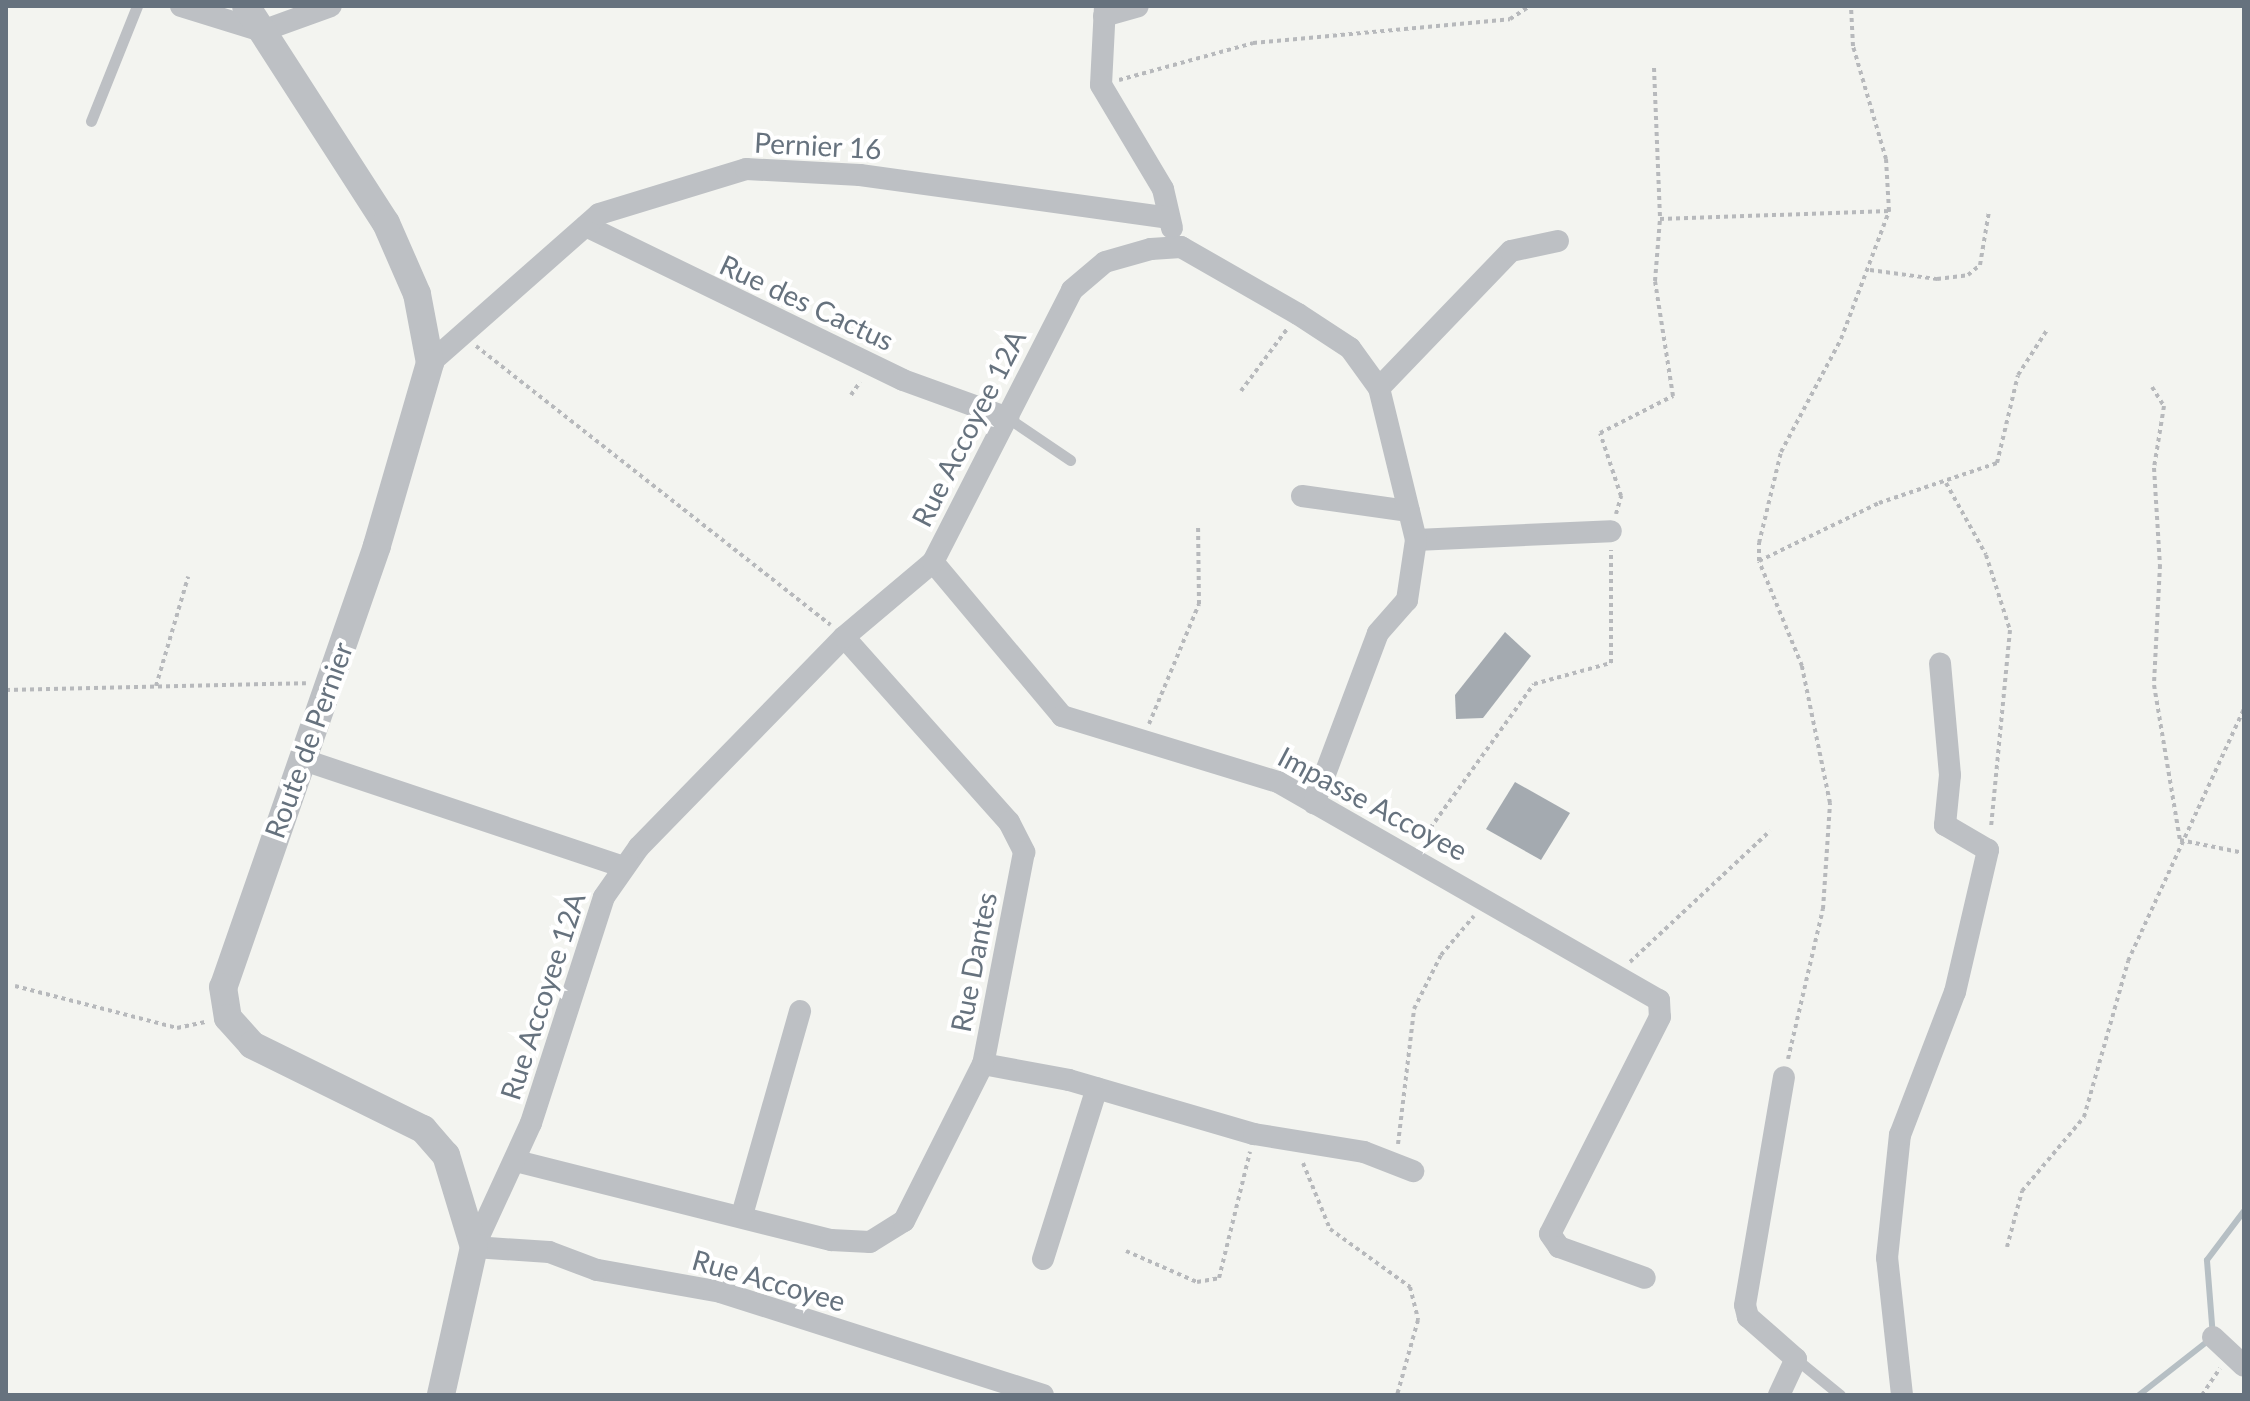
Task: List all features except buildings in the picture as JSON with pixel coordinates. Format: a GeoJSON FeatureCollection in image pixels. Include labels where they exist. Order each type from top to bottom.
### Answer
{"type":"FeatureCollection","features":[{"type":"Feature","properties":{"kind":"street"},"geometry":{"type":"LineString","coordinates":[[181,6],[262,31],[331,6]]}},
{"type":"Feature","properties":{"kind":"street","name":"Route de Pernier"},"geometry":{"type":"LineString","coordinates":[[228,1018],[223,987],[238,933],[328,682],[430,363],[417,294],[386,223],[246,6]]}},
{"type":"Feature","properties":{"kind":"street"},"geometry":{"type":"LineString","coordinates":[[1138,6],[1105,11],[1101,85],[1163,189],[1168,218],[1181,247],[1298,314],[1350,348],[1379,388],[1416,540],[1407,600],[1378,633],[1314,803]]}},
{"type":"Feature","properties":{"kind":"street","name":"Pernier 16"},"geometry":{"type":"LineString","coordinates":[[430,363],[586,226],[617,204],[746,169],[860,175],[1168,218]]}},
{"type":"Feature","properties":{"kind":"street","name":"Rue des Cactus"},"geometry":{"type":"LineString","coordinates":[[586,226],[903,380],[1008,418]]}},
{"type":"Feature","properties":{"kind":"street"},"geometry":{"type":"LineString","coordinates":[[1379,388],[1511,251],[1558,241]]}},
{"type":"Feature","properties":{"kind":"street","name":"Rue Accoyee 12A"},"geometry":{"type":"LineString","coordinates":[[474,1247],[516,1161],[594,923],[623,867],[844,637],[933,562],[1072,290],[1125,253],[1181,247]]}},
{"type":"Feature","properties":{"kind":"street"},"geometry":{"type":"LineString","coordinates":[[1302,496],[1409,511]]}},
{"type":"Feature","properties":{"kind":"street"},"geometry":{"type":"LineString","coordinates":[[1416,540],[1611,531]]}},
{"type":"Feature","properties":{"kind":"street","name":"Impasse Accoyee"},"geometry":{"type":"LineString","coordinates":[[933,562],[1062,716],[1143,737],[1278,782],[1620,972],[1659,1000],[1660,1017],[1586,1157],[1551,1243],[1645,1278]]}},
{"type":"Feature","properties":{"kind":"street","name":"Rue Dantes"},"geometry":{"type":"LineString","coordinates":[[844,637],[1009,822],[1024,852],[983,1064],[1097,1088],[1254,1134],[1390,1162],[1413,1171]]}},
{"type":"Feature","properties":{"kind":"street"},"geometry":{"type":"LineString","coordinates":[[1902,1395],[1887,1258],[1900,1135],[1955,992],[1988,850],[1945,825],[1950,775],[1940,663]]}},
{"type":"Feature","properties":{"kind":"street"},"geometry":{"type":"LineString","coordinates":[[301,759],[623,867]]}},
{"type":"Feature","properties":{"kind":"street"},"geometry":{"type":"LineString","coordinates":[[742,1215],[800,1011]]}},
{"type":"Feature","properties":{"kind":"street"},"geometry":{"type":"LineString","coordinates":[[228,1018],[252,1045],[423,1129],[462,1188],[474,1247],[441,1395]]}},
{"type":"Feature","properties":{"kind":"street"},"geometry":{"type":"LineString","coordinates":[[516,1161],[844,1241],[870,1242],[904,1221],[983,1064]]}},
{"type":"Feature","properties":{"kind":"street"},"geometry":{"type":"LineString","coordinates":[[1779,1395],[1796,1359],[1748,1317],[1745,1305],[1784,1077]]}},
{"type":"Feature","properties":{"kind":"street"},"geometry":{"type":"LineString","coordinates":[[1043,1259],[1097,1088]]}},
{"type":"Feature","properties":{"kind":"street","name":"Rue Accoyee"},"geometry":{"type":"LineString","coordinates":[[474,1247],[549,1252],[597,1270],[721,1292],[1043,1395]]}},
{"type":"Feature","properties":{"kind":"street"},"geometry":{"type":"LineString","coordinates":[[2213,1337],[2236,1361]]}},
{"type":"Feature","properties":{"kind":"lane"},"geometry":{"type":"LineString","coordinates":[[91,121],[137,6]]}},
{"type":"Feature","properties":{"kind":"lane"},"geometry":{"type":"LineString","coordinates":[[1008,418],[1070,460]]}},
{"type":"Feature","properties":{"kind":"lane"},"geometry":{"type":"LineString","coordinates":[[1796,1359],[1840,1395]]}},
{"type":"Feature","properties":{"kind":"path"},"geometry":{"type":"LineString","coordinates":[[1101,85],[1253,43],[1510,19],[1530,6]]}},
{"type":"Feature","properties":{"kind":"path"},"geometry":{"type":"LineString","coordinates":[[1784,1077],[1823,909],[1830,803],[1802,666],[1759,561],[1781,452],[1870,270],[1889,211],[1886,159],[1851,6]]}},
{"type":"Feature","properties":{"kind":"path"},"geometry":{"type":"LineString","coordinates":[[1411,857],[1534,684],[1611,663],[1611,531],[1621,496],[1600,433],[1673,396],[1655,281],[1660,219],[1654,68]]}},
{"type":"Feature","properties":{"kind":"path"},"geometry":{"type":"LineString","coordinates":[[1660,219],[1889,211]]}},
{"type":"Feature","properties":{"kind":"path"},"geometry":{"type":"LineString","coordinates":[[1870,270],[1937,279],[1968,275],[1980,265],[1989,211]]}},
{"type":"Feature","properties":{"kind":"path"},"geometry":{"type":"LineString","coordinates":[[1241,391],[1298,314]]}},
{"type":"Feature","properties":{"kind":"path"},"geometry":{"type":"LineString","coordinates":[[1759,561],[1879,503],[1997,463],[2018,375],[2047,330]]}},
{"type":"Feature","properties":{"kind":"path"},"geometry":{"type":"LineString","coordinates":[[462,334],[844,637]]}},
{"type":"Feature","properties":{"kind":"path"},"geometry":{"type":"LineString","coordinates":[[2152,387],[2164,406],[2154,468],[2160,565],[2154,685],[2180,840]]}},
{"type":"Feature","properties":{"kind":"path"},"geometry":{"type":"LineString","coordinates":[[1945,482],[1986,555],[2010,630],[1988,850]]}},
{"type":"Feature","properties":{"kind":"path"},"geometry":{"type":"LineString","coordinates":[[1143,737],[1199,604],[1198,526]]}},
{"type":"Feature","properties":{"kind":"path"},"geometry":{"type":"LineString","coordinates":[[156,686],[188,577]]}},
{"type":"Feature","properties":{"kind":"path"},"geometry":{"type":"LineString","coordinates":[[6,690],[328,682]]}},
{"type":"Feature","properties":{"kind":"path"},"geometry":{"type":"LineString","coordinates":[[2007,1247],[2022,1191],[2084,1117],[2128,961],[2180,840],[2244,709]]}},
{"type":"Feature","properties":{"kind":"path"},"geometry":{"type":"LineString","coordinates":[[1620,972],[1770,831]]}},
{"type":"Feature","properties":{"kind":"path"},"geometry":{"type":"LineString","coordinates":[[2180,840],[2244,853]]}},
{"type":"Feature","properties":{"kind":"path"},"geometry":{"type":"LineString","coordinates":[[1390,1162],[1411,1066],[1414,1009],[1441,955],[1487,898]]}},
{"type":"Feature","properties":{"kind":"path"},"geometry":{"type":"LineString","coordinates":[[15,986],[177,1028],[228,1018]]}},
{"type":"Feature","properties":{"kind":"path"},"geometry":{"type":"LineString","coordinates":[[1126,1251],[1197,1282],[1219,1278],[1254,1134]]}},
{"type":"Feature","properties":{"kind":"path"},"geometry":{"type":"LineString","coordinates":[[1298,1141],[1330,1229],[1410,1287],[1418,1320],[1397,1395]]}},
{"type":"Feature","properties":{"kind":"path"},"geometry":{"type":"LineString","coordinates":[[2202,1395],[2236,1361]]}},
{"type":"Feature","properties":{"kind":"waterway"},"geometry":{"type":"LineString","coordinates":[[2139,1395],[2213,1337],[2207,1260],[2244,1211]]}}]}
